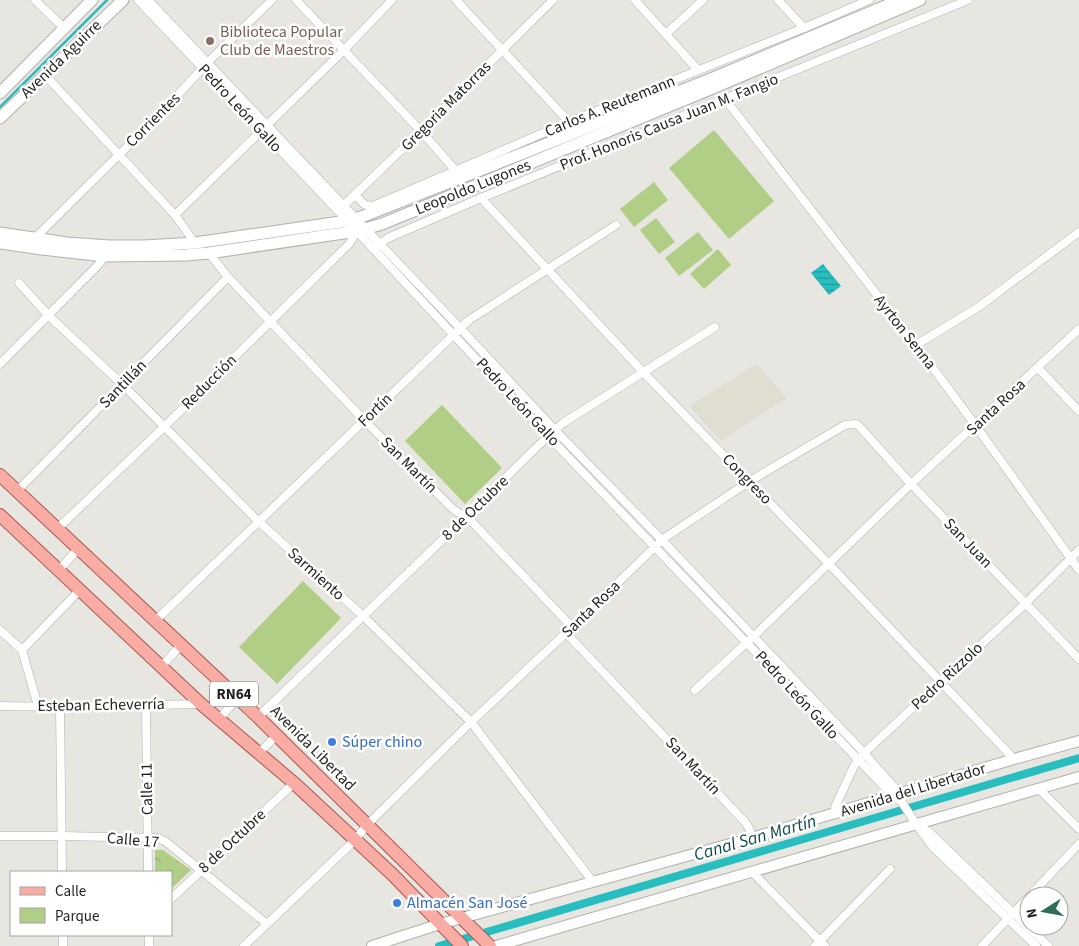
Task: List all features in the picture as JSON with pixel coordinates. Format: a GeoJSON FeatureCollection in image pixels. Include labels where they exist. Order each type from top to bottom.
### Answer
{"type":"FeatureCollection","features":[{"type":"Feature","properties":{"kind":"main road"},"geometry":{"type":"LineString","coordinates":[[0,93],[92,0]]}},
{"type":"Feature","properties":{"kind":"main road","name":"Avenida Aguirre"},"geometry":{"type":"LineString","coordinates":[[0,118],[123,0]]}},
{"type":"Feature","properties":{"kind":"main road","name":"Leopoldo Lugones"},"geometry":{"type":"LineString","coordinates":[[0,233],[67,243],[144,246],[195,243],[352,220],[387,208],[708,80],[900,0]]}},
{"type":"Feature","properties":{"kind":"main road","name":"Leopoldo Lugones"},"geometry":{"type":"LineString","coordinates":[[0,243],[42,250],[104,256],[149,256],[209,253],[361,230],[391,220],[714,88],[920,0]]}},
{"type":"Feature","properties":{"kind":"main road","name":"Avenida Libertad"},"geometry":{"type":"LineString","coordinates":[[0,475],[277,735],[487,943]]}},
{"type":"Feature","properties":{"kind":"main road","name":"RN64"},"geometry":{"type":"LineString","coordinates":[[0,515],[219,720],[294,783],[356,840],[462,946]]}},
{"type":"Feature","properties":{"kind":"street"},"geometry":{"type":"LineString","coordinates":[[35,0],[64,28]]}},
{"type":"Feature","properties":{"kind":"street","name":"Pedro León Gallo"},"geometry":{"type":"LineString","coordinates":[[138,0],[205,65]]}},
{"type":"Feature","properties":{"kind":"street","name":"Pedro León Gallo"},"geometry":{"type":"LineString","coordinates":[[148,0],[205,65],[377,247],[662,540],[864,753],[914,821],[929,832],[1010,915],[1036,946]]}},
{"type":"Feature","properties":{"kind":"street","name":"Corrientes"},"geometry":{"type":"LineString","coordinates":[[34,239],[165,109],[205,65],[272,0]]}},
{"type":"Feature","properties":{"kind":"street"},"geometry":{"type":"LineString","coordinates":[[296,0],[421,131],[456,171]]}},
{"type":"Feature","properties":{"kind":"street"},"geometry":{"type":"LineString","coordinates":[[175,215],[344,50],[392,0]]}},
{"type":"Feature","properties":{"kind":"street"},"geometry":{"type":"LineString","coordinates":[[456,0],[570,122]]}},
{"type":"Feature","properties":{"kind":"street","name":"Gregoria Matorras"},"geometry":{"type":"LineString","coordinates":[[341,208],[553,0]]}},
{"type":"Feature","properties":{"kind":"street"},"geometry":{"type":"LineString","coordinates":[[635,0],[698,70]]}},
{"type":"Feature","properties":{"kind":"street"},"geometry":{"type":"LineString","coordinates":[[666,34],[703,0]]}},
{"type":"Feature","properties":{"kind":"street"},"geometry":{"type":"LineString","coordinates":[[778,0],[804,28]]}},
{"type":"Feature","properties":{"kind":"street","name":"Carlos A. Reutemann"},"geometry":{"type":"LineString","coordinates":[[355,196],[365,205],[373,206],[570,122],[869,0]]}},
{"type":"Feature","properties":{"kind":"street","name":"Prof. Honoris Causa Juan M. Fangio"},"geometry":{"type":"LineString","coordinates":[[377,247],[388,238],[481,198],[968,0]]}},
{"type":"Feature","properties":{"kind":"street"},"geometry":{"type":"LineString","coordinates":[[46,75],[175,215],[195,243]]}},
{"type":"Feature","properties":{"kind":"street","name":"Ayrton Senna"},"geometry":{"type":"LineString","coordinates":[[725,99],[916,345],[1079,570]]}},
{"type":"Feature","properties":{"kind":"street","name":"Congreso"},"geometry":{"type":"LineString","coordinates":[[481,198],[644,373],[750,481],[1014,759]]}},
{"type":"Feature","properties":{"kind":"street","name":"Fortín"},"geometry":{"type":"LineString","coordinates":[[155,621],[476,314],[616,225]]}},
{"type":"Feature","properties":{"kind":"street","name":"Reducción"},"geometry":{"type":"LineString","coordinates":[[57,529],[164,427],[361,230]]}},
{"type":"Feature","properties":{"kind":"street"},"geometry":{"type":"LineString","coordinates":[[916,345],[986,302],[1079,232]]}},
{"type":"Feature","properties":{"kind":"street","name":"San Martín"},"geometry":{"type":"LineString","coordinates":[[209,253],[228,277],[364,420],[452,509],[472,522],[745,822],[752,838]]}},
{"type":"Feature","properties":{"kind":"street"},"geometry":{"type":"LineString","coordinates":[[0,364],[49,316],[100,263],[104,256]]}},
{"type":"Feature","properties":{"kind":"street","name":"Santillán"},"geometry":{"type":"LineString","coordinates":[[17,491],[228,277]]}},
{"type":"Feature","properties":{"kind":"street","name":"Sarmiento"},"geometry":{"type":"LineString","coordinates":[[19,283],[49,316],[122,384],[258,521],[362,615],[471,722],[593,882]]}},
{"type":"Feature","properties":{"kind":"street","name":"8 de Octubre"},"geometry":{"type":"LineString","coordinates":[[258,717],[555,430],[715,327]]}},
{"type":"Feature","properties":{"kind":"street","name":"Santa Rosa"},"geometry":{"type":"LineString","coordinates":[[695,690],[747,643],[911,484],[1079,329]]}},
{"type":"Feature","properties":{"kind":"street","name":"Pedro León Gallo"},"geometry":{"type":"LineString","coordinates":[[457,331],[548,436],[858,760],[898,797]]}},
{"type":"Feature","properties":{"kind":"street"},"geometry":{"type":"LineString","coordinates":[[1038,368],[1079,411]]}},
{"type":"Feature","properties":{"kind":"street","name":"Santa Rosa"},"geometry":{"type":"LineString","coordinates":[[244,946],[356,840],[368,825],[471,722],[570,630],[662,540],[750,481],[845,425],[856,424],[859,426]]}},
{"type":"Feature","properties":{"kind":"street","name":"San Juan"},"geometry":{"type":"LineString","coordinates":[[859,426],[911,484],[1079,659]]}},
{"type":"Feature","properties":{"kind":"street"},"geometry":{"type":"LineString","coordinates":[[59,570],[78,549]]}},
{"type":"Feature","properties":{"kind":"street","name":"Pedro Rizzolo"},"geometry":{"type":"LineString","coordinates":[[836,814],[835,807],[854,766],[864,753],[1026,603],[1079,550]]}},
{"type":"Feature","properties":{"kind":"street"},"geometry":{"type":"LineString","coordinates":[[22,650],[80,590]]}},
{"type":"Feature","properties":{"kind":"street"},"geometry":{"type":"LineString","coordinates":[[0,630],[22,650],[38,706]]}},
{"type":"Feature","properties":{"kind":"street"},"geometry":{"type":"LineString","coordinates":[[161,667],[181,645]]}},
{"type":"Feature","properties":{"kind":"street"},"geometry":{"type":"LineString","coordinates":[[219,720],[238,698]]}},
{"type":"Feature","properties":{"kind":"street","name":"Esteban Echeverría"},"geometry":{"type":"LineString","coordinates":[[0,706],[60,707],[202,704]]}},
{"type":"Feature","properties":{"kind":"street","name":"Calle 11"},"geometry":{"type":"LineString","coordinates":[[146,705],[148,871]]}},
{"type":"Feature","properties":{"kind":"street"},"geometry":{"type":"LineString","coordinates":[[60,707],[62,871]]}},
{"type":"Feature","properties":{"kind":"street"},"geometry":{"type":"LineString","coordinates":[[259,753],[277,735]]}},
{"type":"Feature","properties":{"kind":"street","name":"Avenida del Libertador"},"geometry":{"type":"LineString","coordinates":[[372,946],[444,928],[593,882],[898,797],[1014,759],[1079,741]]}},
{"type":"Feature","properties":{"kind":"street","name":"Avenida del Libertador"},"geometry":{"type":"LineString","coordinates":[[496,946],[752,872],[914,821],[1079,777]]}},
{"type":"Feature","properties":{"kind":"street","name":"8 de Octubre"},"geometry":{"type":"LineString","coordinates":[[172,898],[294,783]]}},
{"type":"Feature","properties":{"kind":"street"},"geometry":{"type":"LineString","coordinates":[[1039,789],[1079,829]]}},
{"type":"Feature","properties":{"kind":"street","name":"Calle 17"},"geometry":{"type":"LineString","coordinates":[[0,836],[157,838],[165,841],[267,924]]}},
{"type":"Feature","properties":{"kind":"street"},"geometry":{"type":"LineString","coordinates":[[982,946],[1079,844]]}},
{"type":"Feature","properties":{"kind":"street"},"geometry":{"type":"LineString","coordinates":[[752,872],[820,944],[890,869]]}},
{"type":"Feature","properties":{"kind":"street","name":"Pedro León Gallo"},"geometry":{"type":"LineString","coordinates":[[1010,915],[1048,946]]}},
{"type":"Feature","properties":{"kind":"shaded area"},"geometry":{"type":"Polygon","coordinates":[[[757,364],[787,398],[721,441],[689,406],[757,364]]]}},
{"type":"Feature","properties":{"kind":"green space"},"geometry":{"type":"Polygon","coordinates":[[[714,130],[774,201],[729,239],[669,168],[714,130]]]}},
{"type":"Feature","properties":{"kind":"green space"},"geometry":{"type":"Polygon","coordinates":[[[654,182],[668,200],[634,227],[620,209],[654,182]]]}},
{"type":"Feature","properties":{"kind":"green space"},"geometry":{"type":"Polygon","coordinates":[[[656,218],[675,242],[659,254],[640,230],[656,218]]]}},
{"type":"Feature","properties":{"kind":"green space"},"geometry":{"type":"Polygon","coordinates":[[[698,232],[713,250],[679,276],[665,258],[698,232]]]}},
{"type":"Feature","properties":{"kind":"green space"},"geometry":{"type":"Polygon","coordinates":[[[718,249],[731,265],[704,289],[690,274],[718,249]]]}},
{"type":"Feature","properties":{"kind":"green space"},"geometry":{"type":"Polygon","coordinates":[[[442,405],[502,468],[465,504],[405,441],[442,405]]]}},
{"type":"Feature","properties":{"kind":"green space"},"geometry":{"type":"Polygon","coordinates":[[[303,581],[341,618],[277,684],[239,647],[303,581]]]}},
{"type":"Feature","properties":{"kind":"green space"},"geometry":{"type":"Polygon","coordinates":[[[155,850],[163,850],[191,870],[172,888],[172,871],[155,871],[155,850]]]}},
{"type":"Feature","properties":{"kind":"water"},"geometry":{"type":"Polygon","coordinates":[[[823,264],[841,286],[829,295],[811,273],[823,264]]]}},
{"type":"Feature","properties":{"kind":"waterway"},"geometry":{"type":"LineString","coordinates":[[0,107],[107,0]]}},
{"type":"Feature","properties":{"kind":"waterway","name":"Canal San Martín"},"geometry":{"type":"LineString","coordinates":[[439,946],[1079,758]]}},
{"type":"Feature","properties":{"kind":"place","name":"Biblioteca Popular Club de Maestros"},"geometry":{"type":"Point","coordinates":[210,41]}},
{"type":"Feature","properties":{"kind":"place","name":"Súper chino"},"geometry":{"type":"Point","coordinates":[332,742]}},
{"type":"Feature","properties":{"kind":"place","name":"Almacén San José"},"geometry":{"type":"Point","coordinates":[397,903]}}]}
